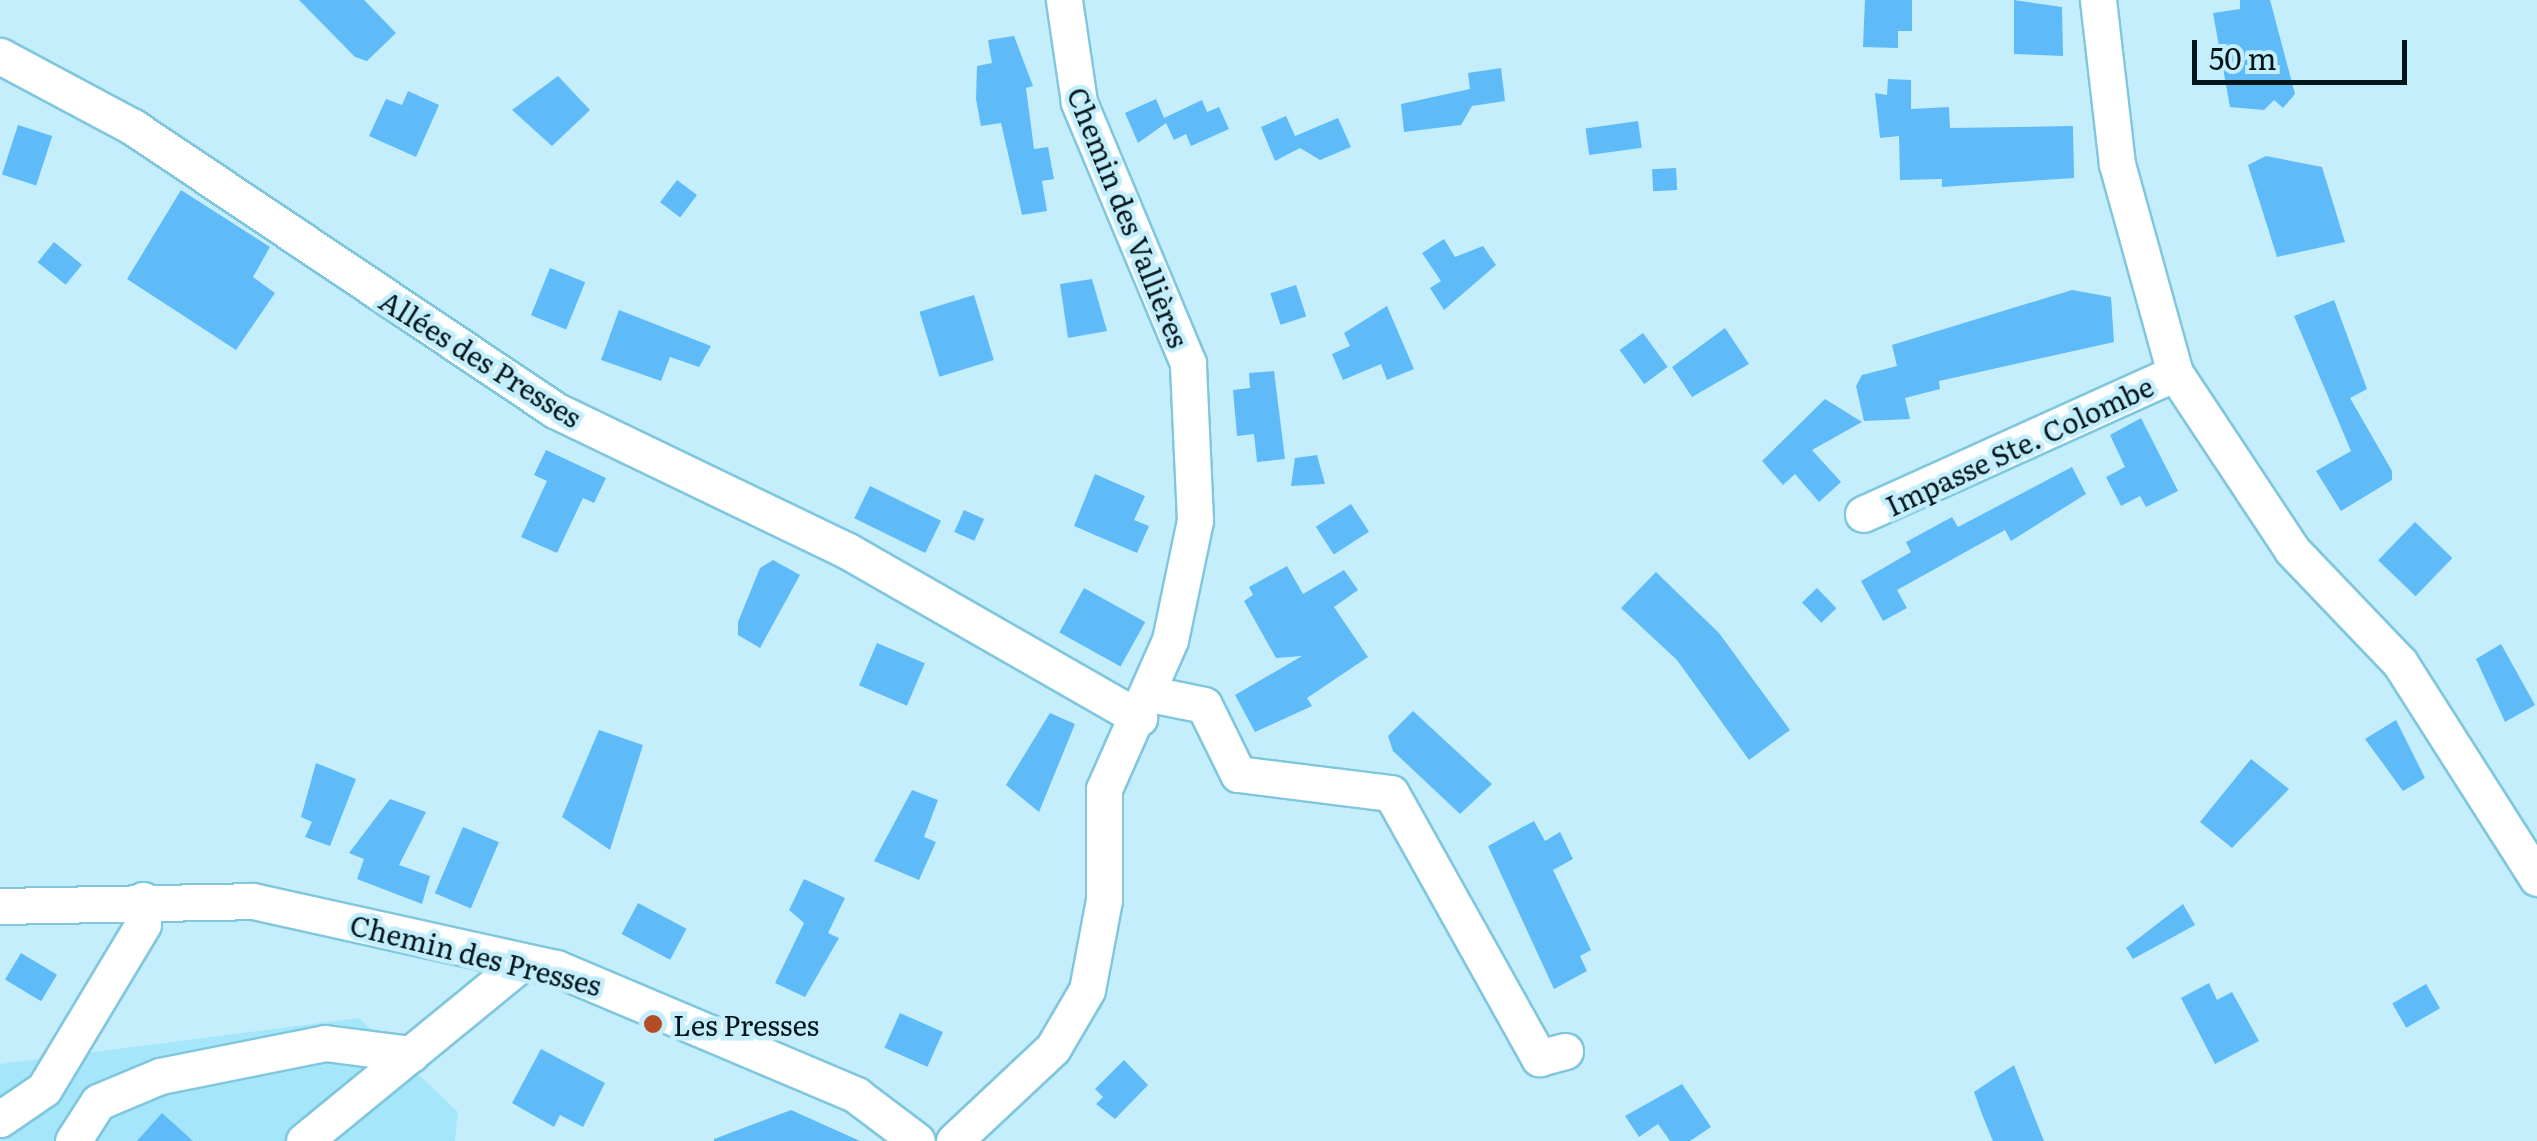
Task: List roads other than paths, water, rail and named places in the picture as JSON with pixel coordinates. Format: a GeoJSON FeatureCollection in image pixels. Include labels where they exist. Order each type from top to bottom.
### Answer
{"type":"FeatureCollection","features":[{"type":"Feature","properties":{"kind":"street","name":"Chemin des Vallières"},"geometry":{"type":"LineString","coordinates":[[954,1141],[1053,1048],[1087,990],[1104,900],[1104,788],[1144,706],[1187,580],[1194,395],[1179,334],[1080,102],[1064,0]]}},
{"type":"Feature","properties":{"kind":"street"},"geometry":{"type":"LineString","coordinates":[[2098,0],[2117,164],[2175,372],[2292,550],[2400,663],[2537,878]]}},
{"type":"Feature","properties":{"kind":"street","name":"Allées des Presses"},"geometry":{"type":"LineString","coordinates":[[0,56],[134,127],[555,410],[846,550],[1144,706],[1204,705],[1238,774],[1391,793],[1539,1058],[1565,1052]]}},
{"type":"Feature","properties":{"kind":"street","name":"Impasse Ste. Colombe"},"geometry":{"type":"LineString","coordinates":[[1863,514],[2175,372]]}},
{"type":"Feature","properties":{"kind":"street"},"geometry":{"type":"LineString","coordinates":[[0,1119],[44,1088],[143,924],[143,900]]}},
{"type":"Feature","properties":{"kind":"street","name":"Chemin des Presses"},"geometry":{"type":"LineString","coordinates":[[0,906],[143,900],[283,906],[591,978],[856,1095],[916,1141]]}},
{"type":"Feature","properties":{"kind":"street"},"geometry":{"type":"LineString","coordinates":[[310,1139],[520,964]]}},
{"type":"Feature","properties":{"kind":"street"},"geometry":{"type":"LineString","coordinates":[[73,1141],[98,1102],[160,1076],[325,1043],[411,1054]]}},
{"type":"Feature","properties":{"kind":"place","name":"Les Presses"},"geometry":{"type":"Point","coordinates":[653,1024]}}]}
